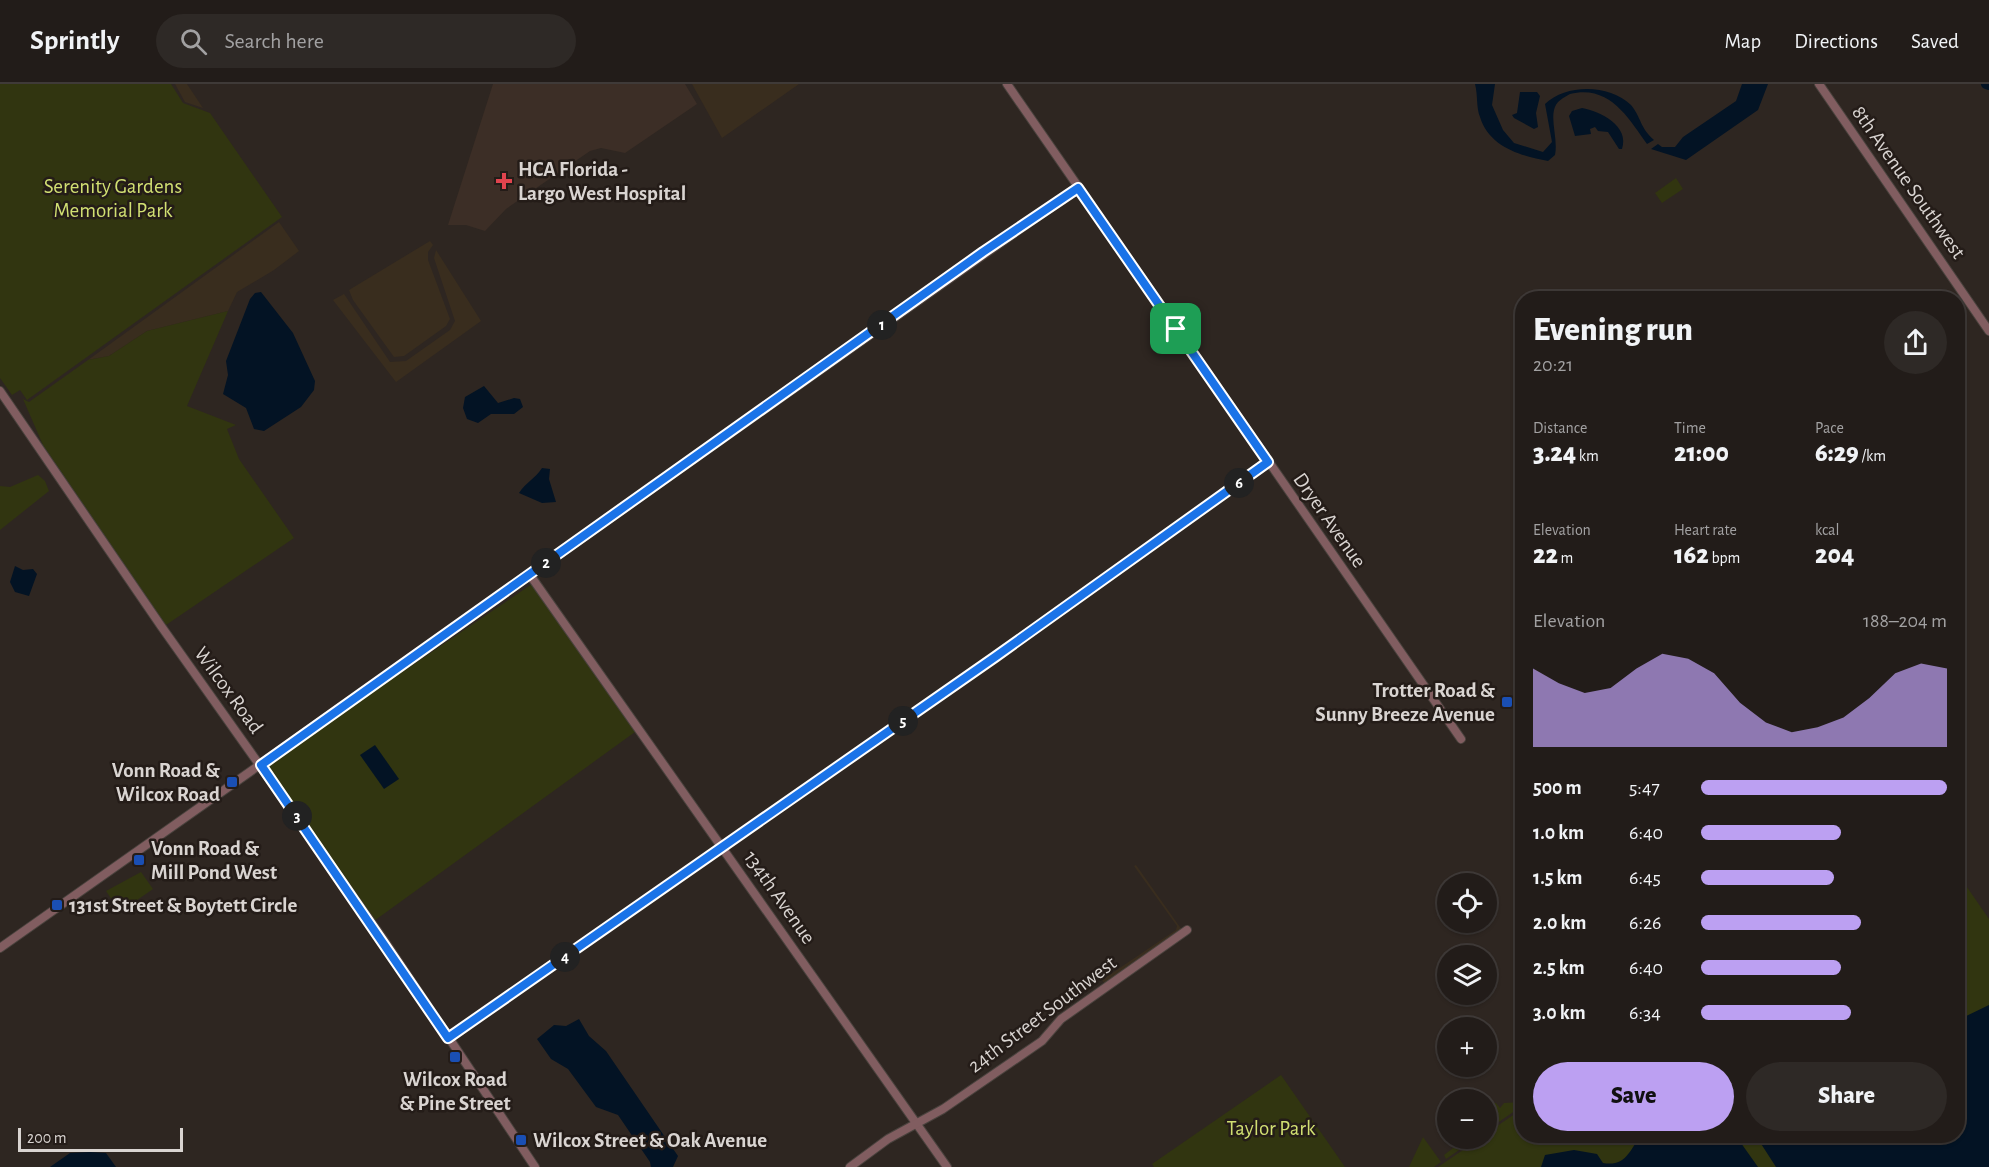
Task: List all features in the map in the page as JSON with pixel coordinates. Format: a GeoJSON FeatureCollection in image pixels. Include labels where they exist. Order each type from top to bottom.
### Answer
{"type":"FeatureCollection","features":[{"type":"Feature","properties":{"kind":"street","name":"Dryer Avenue"},"geometry":{"type":"LineString","coordinates":[[1007,84],[1461,739]]}},
{"type":"Feature","properties":{"kind":"street","name":"8th Avenue Southwest"},"geometry":{"type":"LineString","coordinates":[[1819,84],[1961,291]]}},
{"type":"Feature","properties":{"kind":"street"},"geometry":{"type":"LineString","coordinates":[[0,948],[983,252],[1078,188]]}},
{"type":"Feature","properties":{"kind":"street","name":"8th Avenue Southwest"},"geometry":{"type":"LineString","coordinates":[[1965,296],[1989,331]]}},
{"type":"Feature","properties":{"kind":"street","name":"Wilcox Road"},"geometry":{"type":"LineString","coordinates":[[0,391],[154,617],[261,765],[536,1167]]}},
{"type":"Feature","properties":{"kind":"street"},"geometry":{"type":"LineString","coordinates":[[448,1038],[723,848],[1268,462]]}},
{"type":"Feature","properties":{"kind":"street","name":"134th Avenue"},"geometry":{"type":"LineString","coordinates":[[530,574],[947,1167]]}},
{"type":"Feature","properties":{"kind":"street","name":"24th Street Southwest"},"geometry":{"type":"LineString","coordinates":[[850,1167],[888,1139],[917,1124],[1042,1041],[1061,1018],[1187,930]]}},
{"type":"Feature","properties":{"kind":"shaded area"},"geometry":{"type":"Polygon","coordinates":[[[175,84],[187,84],[203,108],[185,102],[175,84]]]}},
{"type":"Feature","properties":{"kind":"shaded area","name":"HCA Florida - Largo West Hospital"},"geometry":{"type":"Polygon","coordinates":[[[493,84],[685,84],[697,104],[625,153],[601,148],[590,151],[506,209],[485,231],[466,225],[448,225],[493,84]]]}},
{"type":"Feature","properties":{"kind":"shaded area"},"geometry":{"type":"Polygon","coordinates":[[[692,84],[799,84],[722,138],[692,84]]]}},
{"type":"Feature","properties":{"kind":"shaded area"},"geometry":{"type":"Polygon","coordinates":[[[279,222],[299,251],[274,270],[237,292],[228,311],[147,331],[109,356],[88,360],[279,222]]]}},
{"type":"Feature","properties":{"kind":"shaded area"},"geometry":{"type":"Polygon","coordinates":[[[430,241],[433,245],[428,252],[428,260],[450,319],[446,326],[404,356],[394,357],[353,300],[349,290],[430,241]]]}},
{"type":"Feature","properties":{"kind":"shaded area"},"geometry":{"type":"Polygon","coordinates":[[[436,250],[481,321],[396,382],[333,300],[344,294],[390,362],[406,361],[450,330],[455,321],[434,258],[436,250]]]}},
{"type":"Feature","properties":{"kind":"shaded area"},"geometry":{"type":"Polygon","coordinates":[[[1136,865],[1182,930],[1105,984],[1102,980],[1176,930],[1177,926],[1134,866],[1136,865]]]}},
{"type":"Feature","properties":{"kind":"green space","name":"Serenity Gardens Memorial Park"},"geometry":{"type":"Polygon","coordinates":[[[0,84],[171,84],[183,103],[210,113],[282,217],[27,400],[20,390],[12,395],[0,378],[0,84]]]}},
{"type":"Feature","properties":{"kind":"green space"},"geometry":{"type":"Polygon","coordinates":[[[1676,178],[1683,189],[1662,203],[1655,193],[1676,178]]]}},
{"type":"Feature","properties":{"kind":"green space"},"geometry":{"type":"Polygon","coordinates":[[[228,311],[187,406],[236,425],[227,429],[239,459],[294,538],[166,625],[43,445],[23,399],[29,402],[88,360],[109,356],[147,331],[228,311]]]}},
{"type":"Feature","properties":{"kind":"green space"},"geometry":{"type":"Polygon","coordinates":[[[38,475],[45,481],[49,491],[0,530],[0,486],[10,487],[38,475]]]}},
{"type":"Feature","properties":{"kind":"green space"},"geometry":{"type":"Polygon","coordinates":[[[532,584],[635,732],[374,921],[265,765],[532,584]]]}},
{"type":"Feature","properties":{"kind":"green space"},"geometry":{"type":"Polygon","coordinates":[[[141,872],[153,889],[120,912],[106,891],[141,872]]]}},
{"type":"Feature","properties":{"kind":"green space"},"geometry":{"type":"Polygon","coordinates":[[[1965,884],[1989,919],[1989,1167],[1438,1167],[1464,1149],[1497,1149],[1497,1126],[1515,1114],[1515,1143],[1965,1143],[1965,884]]]}},
{"type":"Feature","properties":{"kind":"green space","name":"Taylor Park"},"geometry":{"type":"Polygon","coordinates":[[[1281,1075],[1345,1167],[1154,1167],[1152,1164],[1281,1075]]]}},
{"type":"Feature","properties":{"kind":"green space"},"geometry":{"type":"Polygon","coordinates":[[[1515,1102],[1515,1111],[1497,1123],[1497,1104],[1500,1108],[1504,1103],[1515,1102]]]}},
{"type":"Feature","properties":{"kind":"green space"},"geometry":{"type":"Polygon","coordinates":[[[1423,1137],[1441,1162],[1434,1167],[1409,1167],[1423,1137]]]}},
{"type":"Feature","properties":{"kind":"green space"},"geometry":{"type":"Polygon","coordinates":[[[1452,1149],[1460,1149],[1446,1159],[1444,1155],[1452,1149]]]}},
{"type":"Feature","properties":{"kind":"water"},"geometry":{"type":"Polygon","coordinates":[[[1475,84],[1495,84],[1492,105],[1503,130],[1514,143],[1543,152],[1552,142],[1545,104],[1564,93],[1588,89],[1600,90],[1622,98],[1631,105],[1654,140],[1647,144],[1617,106],[1596,94],[1584,92],[1562,98],[1555,107],[1553,120],[1555,155],[1548,161],[1517,153],[1498,143],[1484,127],[1479,113],[1475,84]]]}},
{"type":"Feature","properties":{"kind":"water"},"geometry":{"type":"Polygon","coordinates":[[[1742,84],[1768,84],[1758,110],[1686,160],[1651,149],[1658,144],[1662,147],[1675,147],[1683,137],[1736,101],[1742,84]]]}},
{"type":"Feature","properties":{"kind":"water"},"geometry":{"type":"Polygon","coordinates":[[[1520,92],[1537,92],[1540,96],[1536,113],[1538,127],[1534,129],[1512,115],[1517,113],[1520,92]]]}},
{"type":"Feature","properties":{"kind":"water"},"geometry":{"type":"Polygon","coordinates":[[[1582,108],[1605,116],[1618,127],[1622,133],[1622,149],[1619,149],[1608,132],[1598,131],[1595,127],[1590,129],[1591,134],[1575,136],[1569,116],[1572,111],[1582,108]]]}},
{"type":"Feature","properties":{"kind":"water"},"geometry":{"type":"Polygon","coordinates":[[[261,292],[293,333],[315,381],[314,390],[301,407],[264,431],[254,429],[246,408],[223,394],[228,375],[226,361],[250,299],[255,293],[261,292]]]}},
{"type":"Feature","properties":{"kind":"water"},"geometry":{"type":"Polygon","coordinates":[[[484,386],[498,403],[514,398],[520,399],[523,407],[514,414],[491,414],[478,423],[467,419],[463,408],[465,397],[484,386]]]}},
{"type":"Feature","properties":{"kind":"water"},"geometry":{"type":"Polygon","coordinates":[[[542,468],[550,469],[549,479],[556,502],[542,503],[519,493],[542,468]]]}},
{"type":"Feature","properties":{"kind":"water"},"geometry":{"type":"Polygon","coordinates":[[[15,566],[23,570],[33,569],[37,574],[29,596],[15,592],[10,582],[15,566]]]}},
{"type":"Feature","properties":{"kind":"water"},"geometry":{"type":"Polygon","coordinates":[[[375,745],[399,779],[384,789],[360,755],[375,745]]]}},
{"type":"Feature","properties":{"kind":"water"},"geometry":{"type":"Polygon","coordinates":[[[1989,1005],[1989,1167],[1776,1167],[1761,1143],[1965,1143],[1965,1017],[1989,1005]]]}},
{"type":"Feature","properties":{"kind":"water"},"geometry":{"type":"Polygon","coordinates":[[[579,1019],[589,1036],[606,1051],[678,1156],[673,1167],[651,1167],[650,1162],[618,1115],[596,1107],[568,1069],[551,1059],[537,1039],[554,1025],[566,1026],[579,1019]]]}},
{"type":"Feature","properties":{"kind":"water"},"geometry":{"type":"Polygon","coordinates":[[[1636,1143],[1741,1143],[1758,1167],[1541,1167],[1545,1155],[1574,1150],[1597,1154],[1603,1163],[1610,1164],[1622,1160],[1636,1143]]]}},
{"type":"Feature","properties":{"kind":"water"},"geometry":{"type":"Polygon","coordinates":[[[70,1153],[106,1153],[116,1167],[50,1167],[70,1153]]]}},
{"type":"Feature","properties":{"kind":"place","name":"HCA Florida - Largo West Hospital"},"geometry":{"type":"Point","coordinates":[504,181]}},
{"type":"Feature","properties":{"kind":"place","name":"Trotter Road & Sunny Breeze Avenue"},"geometry":{"type":"Point","coordinates":[1507,702]}},
{"type":"Feature","properties":{"kind":"place","name":"Vonn Road & Wilcox Road"},"geometry":{"type":"Point","coordinates":[232,782]}},
{"type":"Feature","properties":{"kind":"place","name":"Vonn Road & Mill Pond West"},"geometry":{"type":"Point","coordinates":[139,860]}},
{"type":"Feature","properties":{"kind":"place","name":"131st Street & Boytett Circle"},"geometry":{"type":"Point","coordinates":[57,905]}},
{"type":"Feature","properties":{"kind":"place","name":"Wilcox Road & Pine Street"},"geometry":{"type":"Point","coordinates":[455,1057]}},
{"type":"Feature","properties":{"kind":"place","name":"Wilcox Street & Oak Avenue"},"geometry":{"type":"Point","coordinates":[521,1140]}},
{"type":"Feature","properties":{"kind":"route"},"geometry":{"type":"LineString","coordinates":[[1078,188],[1176,329],[1268,462],[995,657],[448,1038],[385,942],[261,765],[983,252],[1078,188]]}}]}
